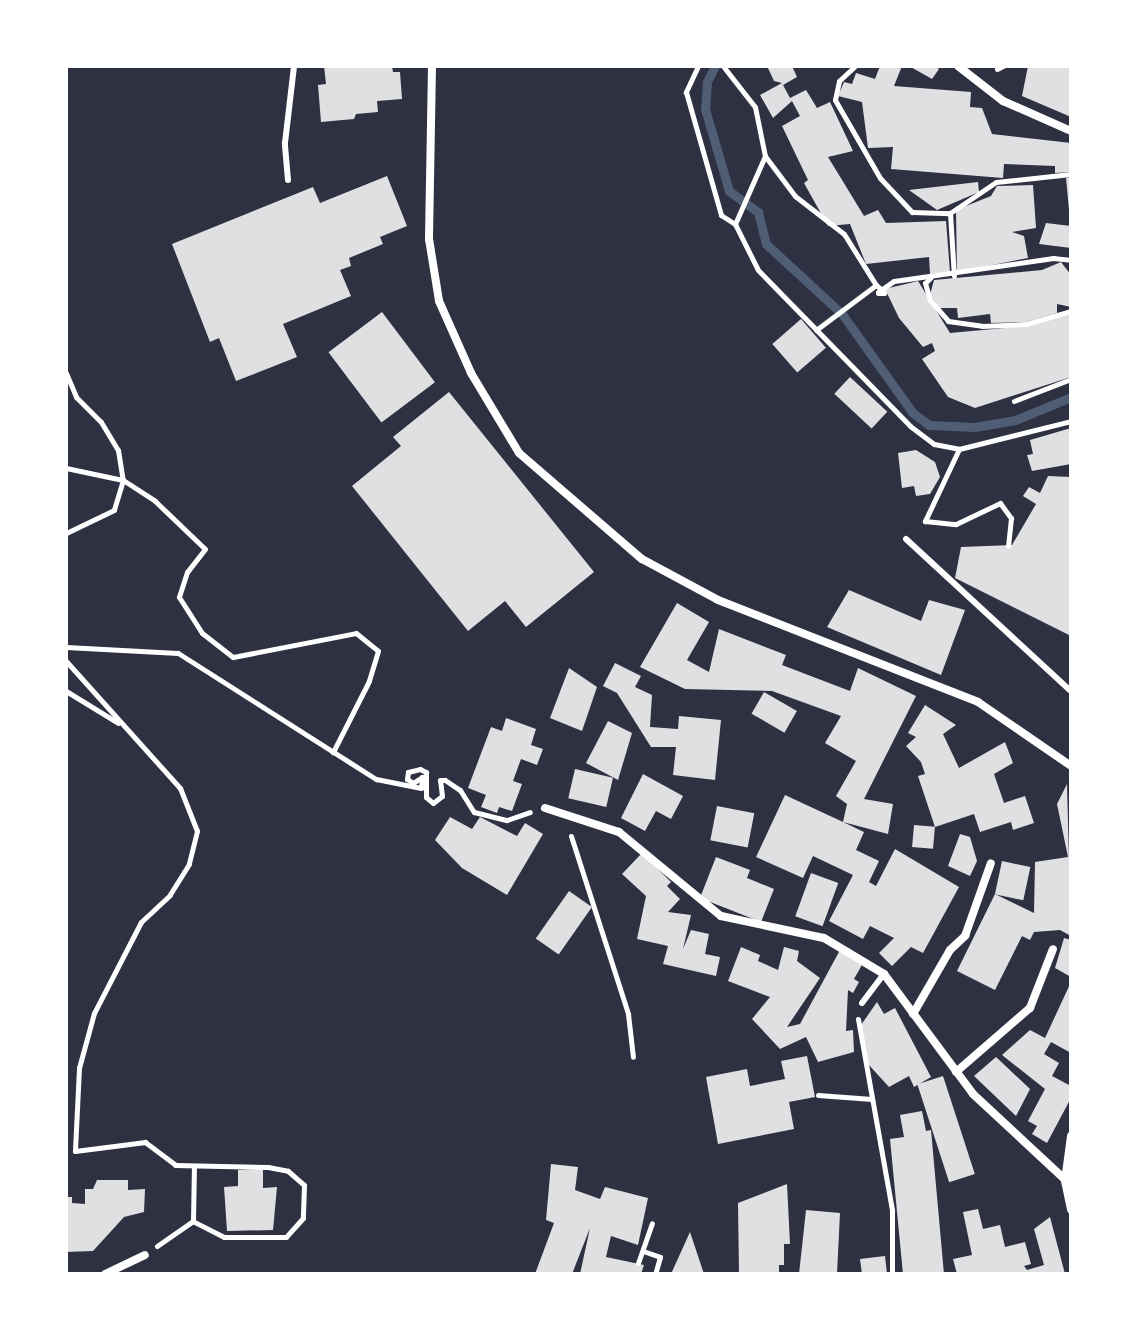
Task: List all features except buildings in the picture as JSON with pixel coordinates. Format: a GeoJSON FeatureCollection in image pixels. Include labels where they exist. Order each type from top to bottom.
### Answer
{"type":"FeatureCollection","features":[{"type":"Feature","properties":{"kind":"street"},"geometry":{"type":"LineString","coordinates":[[432,66],[429,239],[439,301],[471,373],[519,453],[642,559],[718,600],[978,702],[1071,766]]}},
{"type":"Feature","properties":{"kind":"street"},"geometry":{"type":"LineString","coordinates":[[958,66],[1015,107],[1071,131]]}},
{"type":"Feature","properties":{"kind":"street"},"geometry":{"type":"LineString","coordinates":[[545,808],[619,832],[721,916],[824,938],[884,974],[956,1072],[1068,1183]]}},
{"type":"Feature","properties":{"kind":"street"},"geometry":{"type":"LineString","coordinates":[[913,1014],[950,950],[965,936],[991,863]]}},
{"type":"Feature","properties":{"kind":"street"},"geometry":{"type":"LineString","coordinates":[[956,1072],[1030,1008],[1053,949]]}},
{"type":"Feature","properties":{"kind":"street"},"geometry":{"type":"LineString","coordinates":[[1071,1136],[1068,1183],[1071,1209]]}},
{"type":"Feature","properties":{"kind":"street"},"geometry":{"type":"LineString","coordinates":[[105,1274],[145,1255]]}},
{"type":"Feature","properties":{"kind":"lane"},"geometry":{"type":"LineString","coordinates":[[288,180],[285,143],[294,66]]}},
{"type":"Feature","properties":{"kind":"lane"},"geometry":{"type":"LineString","coordinates":[[906,539],[1071,691]]}},
{"type":"Feature","properties":{"kind":"lane"},"geometry":{"type":"LineString","coordinates":[[862,1003],[884,974]]}},
{"type":"Feature","properties":{"kind":"path"},"geometry":{"type":"LineString","coordinates":[[698,66],[686,92],[721,215],[735,224],[758,270],[910,426],[934,444],[968,449],[1071,421]]}},
{"type":"Feature","properties":{"kind":"path"},"geometry":{"type":"LineString","coordinates":[[723,66],[755,107],[765,156],[795,196],[844,234],[875,289]]}},
{"type":"Feature","properties":{"kind":"path"},"geometry":{"type":"LineString","coordinates":[[855,66],[839,81],[835,100],[880,178],[912,212],[950,213],[996,182],[1071,174]]}},
{"type":"Feature","properties":{"kind":"path"},"geometry":{"type":"LineString","coordinates":[[735,224],[765,156]]}},
{"type":"Feature","properties":{"kind":"path"},"geometry":{"type":"LineString","coordinates":[[950,213],[954,276]]}},
{"type":"Feature","properties":{"kind":"path"},"geometry":{"type":"LineString","coordinates":[[816,330],[875,289],[889,283],[954,276],[1053,258],[1071,260]]}},
{"type":"Feature","properties":{"kind":"path"},"geometry":{"type":"LineString","coordinates":[[931,277],[925,283],[930,300],[948,321],[982,326],[1026,324],[1071,311]]}},
{"type":"Feature","properties":{"kind":"path"},"geometry":{"type":"LineString","coordinates":[[66,373],[76,397],[101,422],[118,450],[123,480],[114,510],[66,533]]}},
{"type":"Feature","properties":{"kind":"path"},"geometry":{"type":"LineString","coordinates":[[1014,401],[1071,379]]}},
{"type":"Feature","properties":{"kind":"path"},"geometry":{"type":"LineString","coordinates":[[959,449],[925,521],[956,524],[1000,503],[1011,518],[1008,546]]}},
{"type":"Feature","properties":{"kind":"path"},"geometry":{"type":"LineString","coordinates":[[66,468],[123,480],[155,501],[205,549],[187,572],[179,597],[202,633],[233,657],[356,633],[378,651],[369,681],[333,752]]}},
{"type":"Feature","properties":{"kind":"path"},"geometry":{"type":"LineString","coordinates":[[66,647],[178,653],[376,779],[416,785],[407,779],[408,772],[426,772],[426,797],[433,803],[442,796],[440,780],[445,780],[460,790],[474,812],[507,820],[545,808]]}},
{"type":"Feature","properties":{"kind":"path"},"geometry":{"type":"LineString","coordinates":[[66,661],[180,788],[197,831],[189,864],[170,895],[141,922],[94,1013],[79,1068],[75,1151],[145,1142],[175,1165],[268,1167],[288,1171],[304,1185],[303,1218],[286,1237],[224,1237],[193,1221]]}},
{"type":"Feature","properties":{"kind":"path"},"geometry":{"type":"LineString","coordinates":[[66,691],[122,726]]}},
{"type":"Feature","properties":{"kind":"path"},"geometry":{"type":"LineString","coordinates":[[523,813],[535,819]]}},
{"type":"Feature","properties":{"kind":"path"},"geometry":{"type":"LineString","coordinates":[[559,831],[571,837],[599,912],[628,1014],[633,1057]]}},
{"type":"Feature","properties":{"kind":"path"},"geometry":{"type":"LineString","coordinates":[[862,1003],[856,1026],[892,1210],[892,1274]]}},
{"type":"Feature","properties":{"kind":"path"},"geometry":{"type":"LineString","coordinates":[[818,1095],[872,1099]]}},
{"type":"Feature","properties":{"kind":"path"},"geometry":{"type":"LineString","coordinates":[[193,1221],[194,1166]]}},
{"type":"Feature","properties":{"kind":"path"},"geometry":{"type":"LineString","coordinates":[[145,1255],[193,1221]]}},
{"type":"Feature","properties":{"kind":"path"},"geometry":{"type":"LineString","coordinates":[[638,1263],[652,1223]]}},
{"type":"Feature","properties":{"kind":"path"},"geometry":{"type":"LineString","coordinates":[[643,1251],[660,1257],[655,1274]]}},
{"type":"Feature","properties":{"kind":"waterway"},"geometry":{"type":"LineString","coordinates":[[715,66],[707,82],[705,109],[729,191],[758,212],[766,244],[842,314],[913,413],[929,425],[975,427],[1015,420],[1071,397]]}}]}
